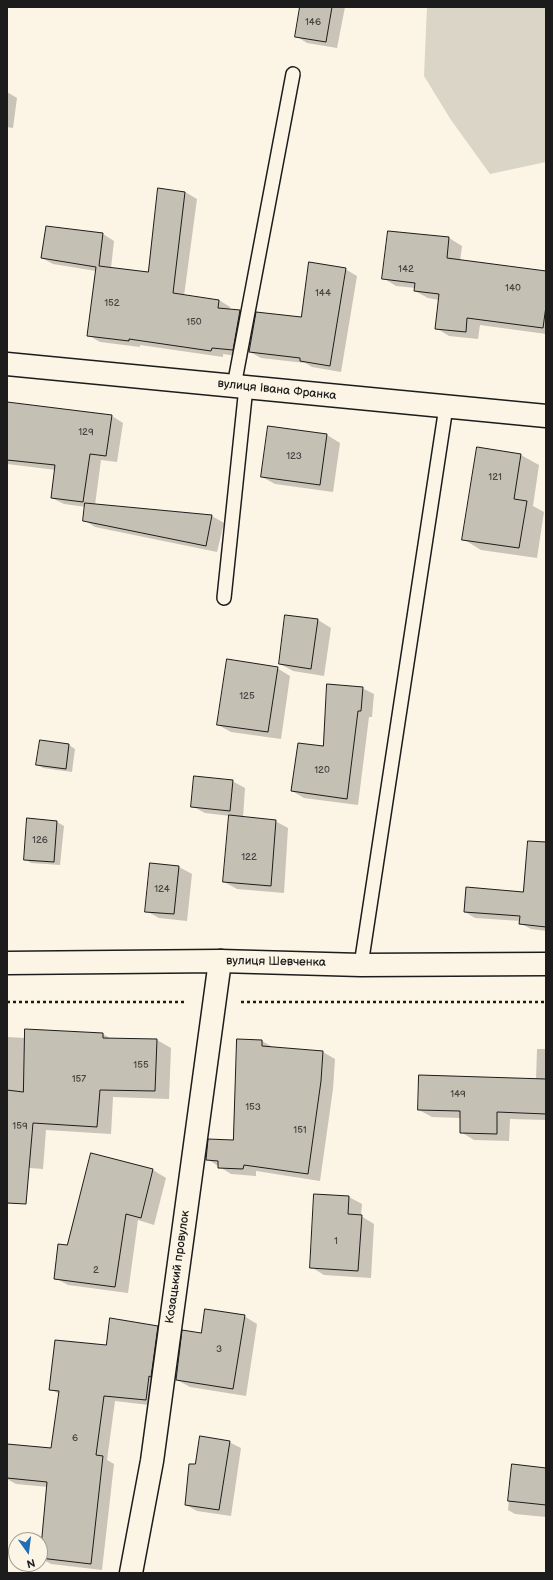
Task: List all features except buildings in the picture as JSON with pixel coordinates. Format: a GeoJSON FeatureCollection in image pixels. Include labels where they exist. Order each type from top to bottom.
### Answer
{"type":"FeatureCollection","features":[{"type":"Feature","properties":{"kind":"street","name":"вулиця Івана Франка"},"geometry":{"type":"LineString","coordinates":[[7,364],[546,416]]}},
{"type":"Feature","properties":{"kind":"street","name":"вулиця Шевченка"},"geometry":{"type":"LineString","coordinates":[[7,963],[220,961],[361,965],[546,964]]}},
{"type":"Feature","properties":{"kind":"street","name":"Козацький провулок"},"geometry":{"type":"LineString","coordinates":[[131,1573],[152,1461],[220,961]]}},
{"type":"Feature","properties":{"kind":"lane"},"geometry":{"type":"LineString","coordinates":[[224,598],[240,386],[293,74]]}},
{"type":"Feature","properties":{"kind":"lane"},"geometry":{"type":"LineString","coordinates":[[361,965],[446,406]]}},
{"type":"Feature","properties":{"kind":"path"},"geometry":{"type":"LineString","coordinates":[[7,1002],[546,1002]]}},
{"type":"Feature","properties":{"kind":"shaded area"},"geometry":{"type":"Polygon","coordinates":[[[427,7],[546,7],[546,162],[490,174],[451,120],[424,76],[427,7]]]}}]}
